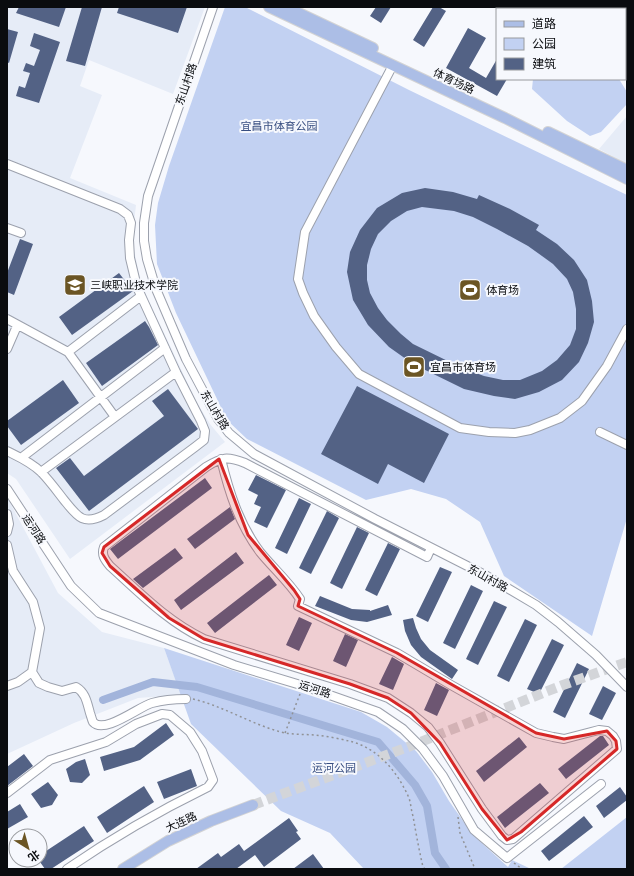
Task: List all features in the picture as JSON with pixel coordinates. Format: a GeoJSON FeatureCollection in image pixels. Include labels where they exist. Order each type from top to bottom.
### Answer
{"type":"FeatureCollection","features":[{"type":"Feature","properties":{"kind":"main road","name":"体育场路"},"geometry":{"type":"LineString","coordinates":[[269,7],[505,118],[627,179]]}},
{"type":"Feature","properties":{"kind":"main road","name":"体育场路"},"geometry":{"type":"LineString","coordinates":[[286,7],[627,170]]}},
{"type":"Feature","properties":{"kind":"main road","name":"大连路"},"geometry":{"type":"LineString","coordinates":[[123,869],[168,841],[211,821],[253,805]]}},
{"type":"Feature","properties":{"kind":"street","name":"东山村路"},"geometry":{"type":"LineString","coordinates":[[213,7],[148,196],[144,224],[144,241],[147,259],[156,289],[186,359],[218,419],[229,433],[254,454],[375,519],[487,576],[536,605],[596,655],[627,687]]}},
{"type":"Feature","properties":{"kind":"street"},"geometry":{"type":"LineString","coordinates":[[393,65],[305,232],[298,279],[314,316],[336,347],[360,374],[460,428],[489,432],[515,433],[530,430],[560,418],[582,401],[607,366],[627,329]]}},
{"type":"Feature","properties":{"kind":"street"},"geometry":{"type":"LineString","coordinates":[[7,164],[120,209],[128,215],[131,223],[129,240],[130,258],[141,296],[205,431],[204,440],[104,516],[95,520],[85,520],[76,515],[41,472],[21,458],[7,451]]}},
{"type":"Feature","properties":{"kind":"street"},"geometry":{"type":"LineString","coordinates":[[7,228],[21,233]]}},
{"type":"Feature","properties":{"kind":"street"},"geometry":{"type":"LineString","coordinates":[[68,352],[141,296]]}},
{"type":"Feature","properties":{"kind":"street"},"geometry":{"type":"LineString","coordinates":[[7,320],[68,352],[115,417]]}},
{"type":"Feature","properties":{"kind":"street"},"geometry":{"type":"LineString","coordinates":[[7,349],[16,326]]}},
{"type":"Feature","properties":{"kind":"street"},"geometry":{"type":"LineString","coordinates":[[21,458],[165,348]]}},
{"type":"Feature","properties":{"kind":"street"},"geometry":{"type":"LineString","coordinates":[[41,472],[176,372]]}},
{"type":"Feature","properties":{"kind":"street"},"geometry":{"type":"LineString","coordinates":[[600,432],[627,445]]}},
{"type":"Feature","properties":{"kind":"street"},"geometry":{"type":"LineString","coordinates":[[221,459],[226,482],[235,508],[248,535],[260,552],[294,590],[300,599],[298,606],[397,653],[450,685],[536,733],[564,739],[600,730],[607,731],[616,741],[617,749],[513,839],[507,840],[502,836],[482,809],[440,743],[428,727],[411,713],[388,698],[350,684],[204,639],[187,631],[169,618],[110,566],[104,559],[102,553],[104,547],[206,467],[221,459],[228,458],[245,463],[427,557],[432,548]]}},
{"type":"Feature","properties":{"kind":"street","name":"运河路"},"geometry":{"type":"LineString","coordinates":[[7,489],[71,586],[99,614],[234,665],[304,686],[378,712],[403,729],[423,749],[443,776],[474,830],[507,858]]}},
{"type":"Feature","properties":{"kind":"street"},"geometry":{"type":"LineString","coordinates":[[7,514],[9,524],[7,532]]}},
{"type":"Feature","properties":{"kind":"street"},"geometry":{"type":"LineString","coordinates":[[7,545],[13,571],[33,602],[40,628],[32,672],[39,683],[62,691],[76,687],[82,690],[93,722],[98,725],[113,723],[140,707],[152,703],[186,698]]}},
{"type":"Feature","properties":{"kind":"street"},"geometry":{"type":"LineString","coordinates":[[7,686],[18,682],[32,672]]}},
{"type":"Feature","properties":{"kind":"street"},"geometry":{"type":"LineString","coordinates":[[7,793],[50,760],[106,742],[136,724],[162,714],[170,715],[190,732],[202,751],[213,780],[208,787],[160,811],[67,869]]}},
{"type":"Feature","properties":{"kind":"street"},"geometry":{"type":"LineString","coordinates":[[507,858],[601,784]]}},
{"type":"Feature","properties":{"kind":"path"},"geometry":{"type":"LineString","coordinates":[[186,698],[203,701],[259,725],[293,735],[315,735],[353,742],[371,750],[389,765],[399,780],[409,800],[423,867],[425,869]]}},
{"type":"Feature","properties":{"kind":"path"},"geometry":{"type":"LineString","coordinates":[[285,732],[297,700]]}},
{"type":"Feature","properties":{"kind":"path"},"geometry":{"type":"LineString","coordinates":[[458,803],[458,822],[460,833],[475,868]]}},
{"type":"Feature","properties":{"kind":"path"},"geometry":{"type":"LineString","coordinates":[[507,858],[522,869]]}},
{"type":"Feature","properties":{"kind":"highlighted area"},"geometry":{"type":"Polygon","coordinates":[[[219,459],[248,535],[294,590],[300,599],[298,606],[397,653],[536,733],[564,739],[607,731],[616,741],[617,749],[521,832],[507,840],[482,809],[440,743],[411,713],[388,698],[350,684],[204,639],[169,618],[110,566],[102,553],[104,547],[219,459]]]}},
{"type":"Feature","properties":{"kind":"shaded area","name":"三峡职业技术学院"},"geometry":{"type":"Polygon","coordinates":[[[7,7],[205,7],[173,94],[89,60],[80,86],[102,95],[70,178],[136,205],[132,240],[139,274],[147,297],[197,403],[210,424],[225,442],[70,559],[16,479],[7,473],[7,7]]]}},
{"type":"Feature","properties":{"kind":"shaded area"},"geometry":{"type":"Polygon","coordinates":[[[627,116],[627,164],[599,149],[627,116]]]}},
{"type":"Feature","properties":{"kind":"shaded area"},"geometry":{"type":"Polygon","coordinates":[[[7,497],[58,593],[102,632],[164,648],[181,695],[138,698],[74,723],[7,754],[7,497]]]}},
{"type":"Feature","properties":{"kind":"green space","name":"宜昌市体育场"},"geometry":{"type":"Polygon","coordinates":[[[225,7],[245,7],[409,90],[627,195],[627,518],[592,636],[504,576],[480,522],[446,499],[411,489],[366,500],[247,439],[227,420],[176,313],[157,264],[155,225],[158,203],[169,166],[225,7]]]}},
{"type":"Feature","properties":{"kind":"green space"},"geometry":{"type":"Polygon","coordinates":[[[533,80],[620,80],[627,92],[627,104],[601,132],[590,136],[567,121],[532,89],[533,80]]]}},
{"type":"Feature","properties":{"kind":"green space","name":"运河公园"},"geometry":{"type":"Polygon","coordinates":[[[164,648],[361,712],[387,727],[416,751],[432,772],[449,801],[473,835],[508,867],[512,860],[531,869],[364,869],[330,833],[281,811],[191,724],[164,648]]]}},
{"type":"Feature","properties":{"kind":"green space"},"geometry":{"type":"Polygon","coordinates":[[[627,817],[627,869],[561,869],[627,817]]]}},
{"type":"Feature","properties":{"kind":"building"},"geometry":{"type":"Polygon","coordinates":[[[19,7],[66,7],[59,27],[16,13],[19,7]]]}},
{"type":"Feature","properties":{"kind":"building"},"geometry":{"type":"Polygon","coordinates":[[[82,7],[102,7],[85,66],[66,61],[82,7]]]}},
{"type":"Feature","properties":{"kind":"building"},"geometry":{"type":"Polygon","coordinates":[[[119,7],[187,7],[178,33],[117,13],[119,7]]]}},
{"type":"Feature","properties":{"kind":"building"},"geometry":{"type":"Polygon","coordinates":[[[376,7],[391,7],[381,23],[370,16],[376,7]]]}},
{"type":"Feature","properties":{"kind":"building"},"geometry":{"type":"Polygon","coordinates":[[[433,7],[439,7],[446,11],[424,47],[413,40],[433,7]]]}},
{"type":"Feature","properties":{"kind":"building"},"geometry":{"type":"Polygon","coordinates":[[[468,28],[486,38],[469,68],[486,78],[496,61],[496,80],[506,80],[497,96],[446,68],[468,28]]]}},
{"type":"Feature","properties":{"kind":"building"},"geometry":{"type":"Polygon","coordinates":[[[7,29],[18,32],[9,63],[7,62],[7,29]]]}},
{"type":"Feature","properties":{"kind":"building"},"geometry":{"type":"Polygon","coordinates":[[[34,33],[60,42],[39,103],[16,96],[19,86],[25,88],[30,73],[23,71],[26,63],[34,66],[40,50],[30,46],[34,33]]]}},
{"type":"Feature","properties":{"kind":"building"},"geometry":{"type":"Polygon","coordinates":[[[425,188],[453,192],[477,199],[479,195],[510,209],[539,225],[536,230],[557,244],[574,260],[587,280],[592,301],[594,322],[588,343],[579,362],[562,380],[539,392],[515,399],[464,389],[413,364],[389,347],[368,325],[353,300],[347,272],[350,252],[360,230],[377,208],[402,193],[425,188]],[[422,207],[407,211],[391,221],[378,234],[371,249],[367,265],[367,280],[370,293],[378,308],[387,320],[413,344],[460,367],[484,376],[503,380],[520,380],[542,371],[557,360],[570,345],[576,329],[576,309],[573,292],[567,279],[553,264],[528,246],[473,217],[454,211],[422,207]]]}},
{"type":"Feature","properties":{"kind":"building"},"geometry":{"type":"Polygon","coordinates":[[[20,239],[33,244],[14,295],[7,292],[7,273],[20,239]]]}},
{"type":"Feature","properties":{"kind":"building"},"geometry":{"type":"Polygon","coordinates":[[[119,273],[133,291],[72,335],[59,317],[119,273]]]}},
{"type":"Feature","properties":{"kind":"building"},"geometry":{"type":"Polygon","coordinates":[[[145,321],[158,345],[102,386],[86,363],[145,321]]]}},
{"type":"Feature","properties":{"kind":"building"},"geometry":{"type":"Polygon","coordinates":[[[63,380],[79,403],[21,445],[7,426],[7,421],[63,380]]]}},
{"type":"Feature","properties":{"kind":"building"},"geometry":{"type":"Polygon","coordinates":[[[357,386],[449,434],[424,483],[388,464],[378,484],[321,454],[357,386]]]}},
{"type":"Feature","properties":{"kind":"building"},"geometry":{"type":"Polygon","coordinates":[[[168,389],[198,429],[89,511],[56,468],[70,458],[84,476],[164,416],[152,401],[168,389]]]}},
{"type":"Feature","properties":{"kind":"building"},"geometry":{"type":"Polygon","coordinates":[[[256,475],[286,490],[267,528],[254,522],[261,507],[254,504],[258,495],[248,490],[256,475]]]}},
{"type":"Feature","properties":{"kind":"building"},"geometry":{"type":"Polygon","coordinates":[[[205,478],[212,488],[118,559],[110,549],[205,478]]]}},
{"type":"Feature","properties":{"kind":"building"},"geometry":{"type":"Polygon","coordinates":[[[299,498],[311,504],[287,554],[275,548],[299,498]]]}},
{"type":"Feature","properties":{"kind":"building"},"geometry":{"type":"Polygon","coordinates":[[[230,507],[235,519],[195,549],[187,539],[230,507]]]}},
{"type":"Feature","properties":{"kind":"building"},"geometry":{"type":"Polygon","coordinates":[[[327,511],[339,518],[311,574],[299,568],[327,511]]]}},
{"type":"Feature","properties":{"kind":"building"},"geometry":{"type":"Polygon","coordinates":[[[357,527],[369,533],[342,589],[330,583],[357,527]]]}},
{"type":"Feature","properties":{"kind":"building"},"geometry":{"type":"Polygon","coordinates":[[[388,543],[400,549],[377,596],[365,590],[388,543]]]}},
{"type":"Feature","properties":{"kind":"building"},"geometry":{"type":"Polygon","coordinates":[[[175,548],[183,558],[143,588],[133,579],[175,548]]]}},
{"type":"Feature","properties":{"kind":"building"},"geometry":{"type":"Polygon","coordinates":[[[236,552],[244,563],[181,610],[174,600],[236,552]]]}},
{"type":"Feature","properties":{"kind":"building"},"geometry":{"type":"Polygon","coordinates":[[[440,567],[452,572],[428,622],[416,616],[440,567]]]}},
{"type":"Feature","properties":{"kind":"building"},"geometry":{"type":"Polygon","coordinates":[[[269,575],[277,585],[215,633],[207,623],[269,575]]]}},
{"type":"Feature","properties":{"kind":"building"},"geometry":{"type":"Polygon","coordinates":[[[471,585],[483,591],[455,649],[443,643],[471,585]]]}},
{"type":"Feature","properties":{"kind":"building"},"geometry":{"type":"Polygon","coordinates":[[[320,596],[352,609],[370,611],[388,605],[392,615],[367,622],[351,620],[315,606],[320,596]]]}},
{"type":"Feature","properties":{"kind":"building"},"geometry":{"type":"Polygon","coordinates":[[[494,601],[507,607],[478,665],[466,659],[494,601]]]}},
{"type":"Feature","properties":{"kind":"building"},"geometry":{"type":"Polygon","coordinates":[[[299,617],[312,623],[299,651],[286,645],[299,617]]]}},
{"type":"Feature","properties":{"kind":"building"},"geometry":{"type":"Polygon","coordinates":[[[413,618],[421,639],[430,650],[458,670],[452,679],[421,657],[411,645],[405,631],[403,620],[413,618]]]}},
{"type":"Feature","properties":{"kind":"building"},"geometry":{"type":"Polygon","coordinates":[[[525,619],[537,625],[509,682],[497,676],[525,619]]]}},
{"type":"Feature","properties":{"kind":"building"},"geometry":{"type":"Polygon","coordinates":[[[345,634],[358,640],[346,667],[333,661],[345,634]]]}},
{"type":"Feature","properties":{"kind":"building"},"geometry":{"type":"Polygon","coordinates":[[[552,639],[564,645],[539,694],[527,689],[552,639]]]}},
{"type":"Feature","properties":{"kind":"building"},"geometry":{"type":"Polygon","coordinates":[[[392,657],[404,664],[393,690],[379,684],[392,657]]]}},
{"type":"Feature","properties":{"kind":"building"},"geometry":{"type":"Polygon","coordinates":[[[577,663],[589,669],[565,718],[553,712],[577,663]]]}},
{"type":"Feature","properties":{"kind":"building"},"geometry":{"type":"Polygon","coordinates":[[[436,683],[449,690],[437,716],[424,710],[436,683]]]}},
{"type":"Feature","properties":{"kind":"building"},"geometry":{"type":"Polygon","coordinates":[[[603,686],[616,693],[602,720],[589,714],[603,686]]]}},
{"type":"Feature","properties":{"kind":"building"},"geometry":{"type":"Polygon","coordinates":[[[166,723],[174,735],[140,760],[104,771],[100,757],[134,747],[166,723]]]}},
{"type":"Feature","properties":{"kind":"building"},"geometry":{"type":"Polygon","coordinates":[[[600,736],[603,736],[609,745],[566,779],[558,769],[600,736]]]}},
{"type":"Feature","properties":{"kind":"building"},"geometry":{"type":"Polygon","coordinates":[[[519,737],[527,747],[484,782],[476,771],[519,737]]]}},
{"type":"Feature","properties":{"kind":"building"},"geometry":{"type":"Polygon","coordinates":[[[24,754],[33,766],[7,786],[7,767],[24,754]]]}},
{"type":"Feature","properties":{"kind":"building"},"geometry":{"type":"Polygon","coordinates":[[[85,759],[90,775],[82,783],[70,782],[66,769],[76,762],[85,759]]]}},
{"type":"Feature","properties":{"kind":"building"},"geometry":{"type":"Polygon","coordinates":[[[191,769],[197,786],[164,799],[157,782],[191,769]]]}},
{"type":"Feature","properties":{"kind":"building"},"geometry":{"type":"Polygon","coordinates":[[[48,782],[58,795],[52,805],[41,808],[31,794],[48,782]]]}},
{"type":"Feature","properties":{"kind":"building"},"geometry":{"type":"Polygon","coordinates":[[[540,783],[549,793],[505,828],[497,817],[540,783]]]}},
{"type":"Feature","properties":{"kind":"building"},"geometry":{"type":"Polygon","coordinates":[[[144,786],[154,802],[107,833],[97,817],[144,786]]]}},
{"type":"Feature","properties":{"kind":"building"},"geometry":{"type":"Polygon","coordinates":[[[620,787],[627,797],[627,800],[604,818],[596,806],[620,787]]]}},
{"type":"Feature","properties":{"kind":"building"},"geometry":{"type":"Polygon","coordinates":[[[20,804],[28,817],[7,829],[7,812],[20,804]]]}},
{"type":"Feature","properties":{"kind":"building"},"geometry":{"type":"Polygon","coordinates":[[[584,816],[593,827],[549,861],[541,851],[584,816]]]}},
{"type":"Feature","properties":{"kind":"building"},"geometry":{"type":"Polygon","coordinates":[[[289,818],[298,831],[296,832],[301,839],[264,867],[255,855],[236,869],[196,869],[218,853],[221,857],[239,844],[244,851],[289,818]]]}},
{"type":"Feature","properties":{"kind":"building"},"geometry":{"type":"Polygon","coordinates":[[[84,826],[94,841],[51,869],[45,869],[44,868],[48,868],[48,850],[84,826]]]}},
{"type":"Feature","properties":{"kind":"building"},"geometry":{"type":"Polygon","coordinates":[[[313,854],[324,869],[293,869],[313,854]]]}},
{"type":"Feature","properties":{"kind":"waterway"},"geometry":{"type":"LineString","coordinates":[[103,700],[153,682],[197,687],[378,742],[415,785],[427,806],[435,853],[446,869]]}},
{"type":"Feature","properties":{"kind":"tunnel"},"geometry":{"type":"LineString","coordinates":[[253,805],[408,747],[563,685],[627,662]]}},
{"type":"Feature","properties":{"kind":"place","name":"三峡职业技术学院"},"geometry":{"type":"Point","coordinates":[75,285]}},
{"type":"Feature","properties":{"kind":"place","name":"体育场"},"geometry":{"type":"Point","coordinates":[470,290]}},
{"type":"Feature","properties":{"kind":"place","name":"宜昌市体育场"},"geometry":{"type":"Point","coordinates":[414,367]}},
{"type":"Feature","properties":{"kind":"park label","name":"宜昌市体育公园"},"geometry":{"type":"Point","coordinates":[279,126]}}]}
